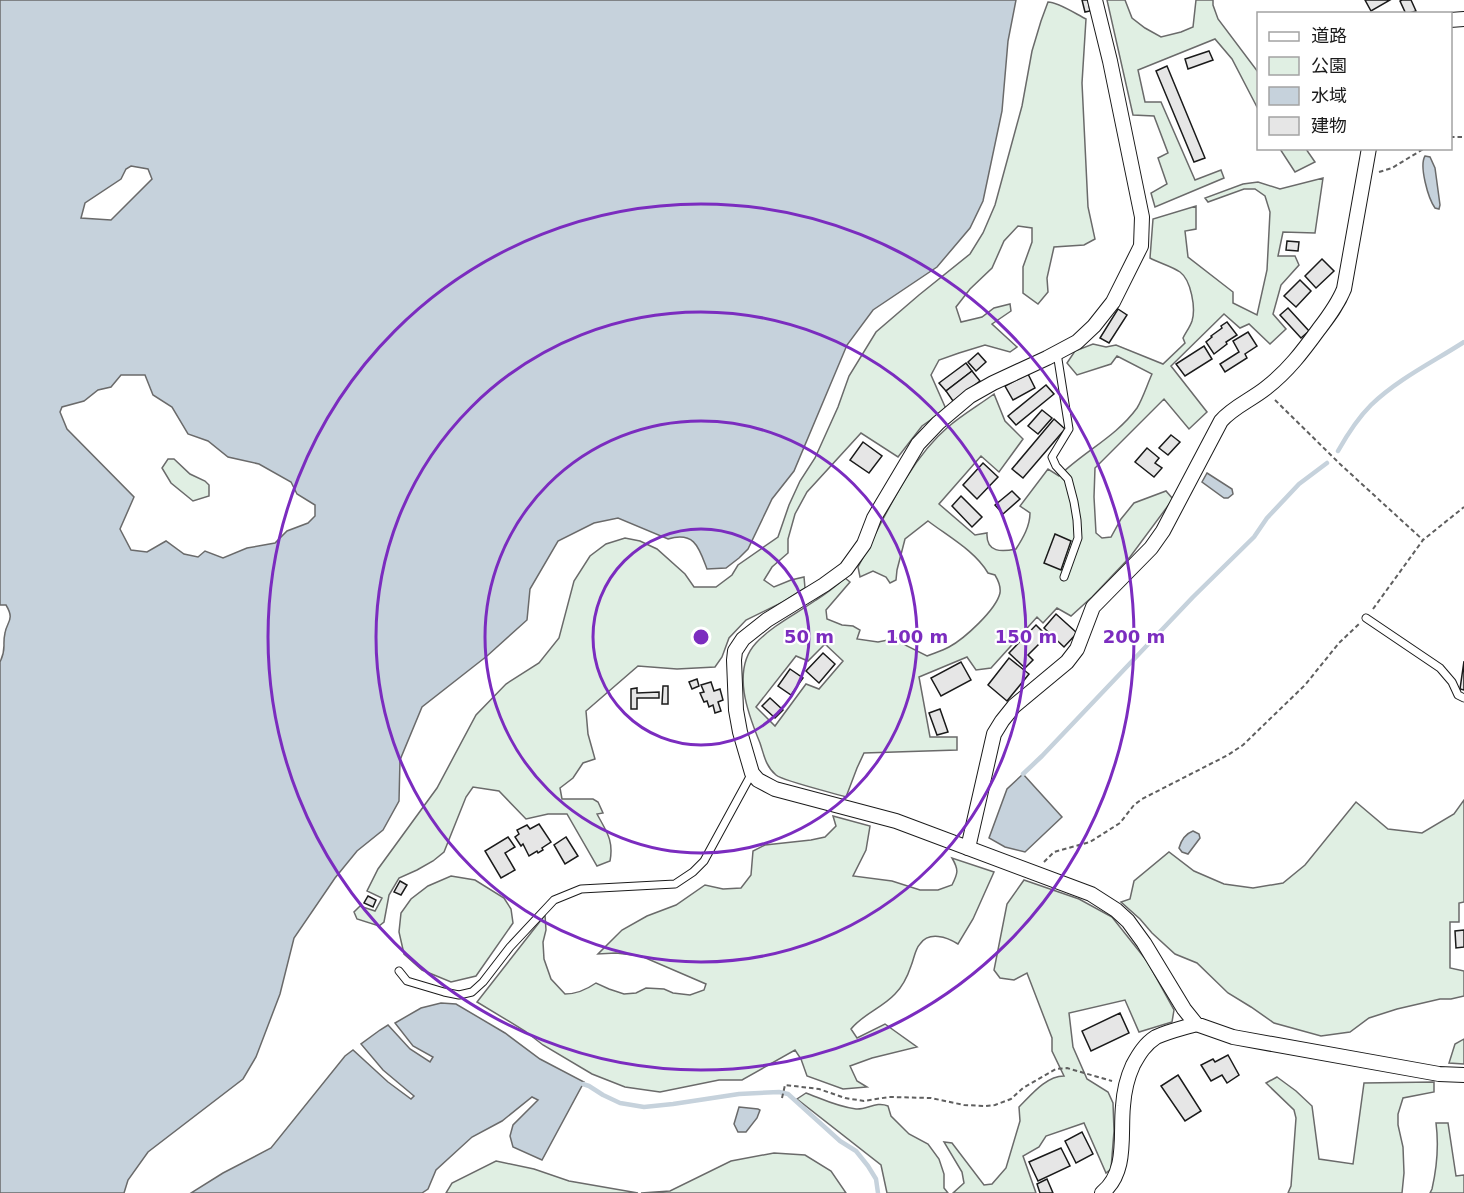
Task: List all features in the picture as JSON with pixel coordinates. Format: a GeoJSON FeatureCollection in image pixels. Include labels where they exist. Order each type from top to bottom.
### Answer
{"type":"FeatureCollection","features":[{"type":"Feature","properties":{"kind":"street"},"geometry":{"type":"LineString","coordinates":[[1095,0],[1143,216],[1141,246],[1113,302],[1094,326],[1077,342],[970,396],[939,423],[918,444],[874,518],[864,544],[846,569],[767,620],[743,639],[735,651],[736,710],[752,773],[758,780],[775,789],[896,821],[1091,894],[1116,910],[1128,921],[1196,1024],[1233,1037],[1438,1074],[1464,1075]]}},
{"type":"Feature","properties":{"kind":"street"},"geometry":{"type":"LineString","coordinates":[[968,848],[994,734],[1002,721],[1014,706],[1067,662],[1077,649],[1093,607],[1150,548],[1163,531],[1221,421],[1229,412],[1282,375],[1298,358],[1338,303],[1344,289],[1369,150]]}},
{"type":"Feature","properties":{"kind":"street"},"geometry":{"type":"LineString","coordinates":[[1102,1193],[1115,1178],[1120,1163],[1126,1085],[1139,1054],[1155,1038],[1196,1024]]}},
{"type":"Feature","properties":{"kind":"lane"},"geometry":{"type":"LineString","coordinates":[[1057,353],[1069,429],[1052,457],[1056,466],[1068,479],[1074,502],[1078,538],[1064,578]]}},
{"type":"Feature","properties":{"kind":"lane"},"geometry":{"type":"LineString","coordinates":[[1366,618],[1440,668],[1452,682],[1458,695],[1464,698]]}},
{"type":"Feature","properties":{"kind":"lane"},"geometry":{"type":"LineString","coordinates":[[399,971],[406,981],[459,994],[472,992],[554,900],[581,889],[675,884],[704,861],[752,773]]}},
{"type":"Feature","properties":{"kind":"path"},"geometry":{"type":"LineString","coordinates":[[1365,175],[1392,168],[1422,150]]}},
{"type":"Feature","properties":{"kind":"path"},"geometry":{"type":"LineString","coordinates":[[1265,389],[1340,464],[1423,540]]}},
{"type":"Feature","properties":{"kind":"path"},"geometry":{"type":"LineString","coordinates":[[1035,874],[1046,858],[1054,852],[1090,842],[1120,823],[1134,805],[1143,799],[1243,745],[1305,685],[1340,643],[1366,618],[1423,540],[1464,507]]}},
{"type":"Feature","properties":{"kind":"path"},"geometry":{"type":"LineString","coordinates":[[782,1098],[785,1085],[819,1089],[845,1098],[864,1101],[889,1097],[932,1098],[964,1105],[995,1105],[1011,1099],[1023,1088],[1056,1069],[1067,1068],[1126,1085]]}},
{"type":"Feature","properties":{"kind":"green space"},"geometry":{"type":"Polygon","coordinates":[[[1107,0],[1125,0],[1132,18],[1161,37],[1193,27],[1196,0],[1213,0],[1218,19],[1257,71],[1257,107],[1232,59],[1215,39],[1138,70],[1145,102],[1161,102],[1195,180],[1221,170],[1224,178],[1155,207],[1151,193],[1167,184],[1158,158],[1168,153],[1154,116],[1133,115],[1107,0]]]}},
{"type":"Feature","properties":{"kind":"green space"},"geometry":{"type":"Polygon","coordinates":[[[1048,2],[1062,6],[1086,19],[1082,83],[1088,207],[1095,239],[1084,245],[1054,247],[1047,278],[1048,292],[1038,304],[1023,293],[1023,267],[1032,242],[1032,228],[1018,226],[1004,241],[992,268],[970,289],[956,307],[961,322],[982,317],[994,308],[1010,304],[1011,311],[992,324],[1017,347],[1010,352],[985,345],[939,360],[931,375],[946,409],[922,426],[898,457],[861,433],[807,492],[795,514],[788,539],[788,553],[772,567],[764,580],[774,587],[804,577],[805,588],[783,602],[746,620],[729,638],[722,657],[715,667],[677,669],[638,666],[586,711],[588,734],[595,759],[583,763],[573,778],[560,788],[562,799],[593,799],[598,802],[603,813],[597,814],[610,841],[610,861],[597,866],[567,814],[548,814],[526,819],[499,791],[473,787],[466,797],[444,852],[433,861],[399,878],[389,895],[384,922],[379,926],[357,919],[354,912],[360,906],[375,911],[382,898],[367,891],[378,869],[437,788],[476,715],[506,684],[539,663],[559,638],[574,581],[590,556],[606,544],[625,538],[640,541],[657,549],[685,574],[694,587],[716,587],[732,575],[738,565],[778,537],[789,505],[800,481],[815,458],[849,376],[876,332],[970,254],[983,233],[995,205],[1022,106],[1032,51],[1048,2]]]}},
{"type":"Feature","properties":{"kind":"green space"},"geometry":{"type":"Polygon","coordinates":[[[1281,150],[1307,150],[1315,162],[1295,172],[1281,150]]]}},
{"type":"Feature","properties":{"kind":"green space"},"geometry":{"type":"Polygon","coordinates":[[[1323,178],[1315,233],[1283,232],[1278,256],[1295,256],[1299,265],[1281,285],[1273,314],[1286,329],[1270,344],[1249,324],[1240,328],[1224,314],[1171,366],[1207,412],[1189,429],[1164,399],[1095,468],[1096,533],[1102,538],[1111,537],[1121,519],[1134,503],[1166,491],[1173,499],[1130,557],[1071,616],[1057,608],[1043,623],[1037,617],[991,668],[976,670],[967,657],[919,677],[930,737],[957,737],[957,750],[864,753],[846,797],[798,784],[776,775],[766,760],[744,692],[744,666],[756,643],[777,625],[845,578],[850,582],[826,610],[827,619],[860,630],[857,639],[878,642],[898,638],[905,645],[927,656],[963,638],[986,615],[997,600],[1000,586],[995,575],[988,573],[969,551],[928,521],[905,539],[896,580],[890,583],[886,577],[873,571],[860,577],[858,567],[897,492],[921,457],[948,427],[994,394],[1005,421],[1023,439],[999,472],[981,456],[939,504],[975,535],[987,533],[987,540],[992,548],[1000,551],[1016,549],[1026,532],[1030,518],[1030,513],[1020,506],[1048,469],[1059,476],[1129,418],[1137,408],[1152,374],[1117,356],[1111,364],[1077,375],[1067,363],[1075,351],[1093,344],[1106,347],[1116,345],[1163,364],[1185,343],[1183,338],[1193,315],[1192,295],[1187,281],[1180,272],[1150,258],[1153,219],[1196,206],[1196,229],[1185,231],[1188,257],[1233,292],[1233,303],[1257,315],[1267,270],[1270,212],[1265,196],[1255,189],[1244,189],[1208,202],[1205,198],[1243,184],[1258,182],[1280,189],[1323,178]],[[825,644],[808,661],[796,656],[756,707],[775,726],[806,684],[819,689],[843,661],[825,644]]]}},
{"type":"Feature","properties":{"kind":"green space"},"geometry":{"type":"Polygon","coordinates":[[[168,459],[174,459],[190,474],[205,481],[209,485],[209,496],[193,501],[171,483],[162,468],[168,459]]]}},
{"type":"Feature","properties":{"kind":"green space"},"geometry":{"type":"Polygon","coordinates":[[[1464,800],[1464,902],[1459,903],[1459,922],[1450,922],[1450,968],[1464,971],[1464,996],[1397,1009],[1369,1018],[1350,1032],[1321,1036],[1274,1023],[1228,993],[1197,963],[1175,954],[1121,902],[1130,899],[1134,881],[1169,852],[1194,871],[1224,884],[1253,888],[1283,883],[1305,865],[1356,802],[1388,829],[1422,833],[1454,814],[1464,800]]]}},
{"type":"Feature","properties":{"kind":"green space"},"geometry":{"type":"Polygon","coordinates":[[[833,816],[870,826],[866,850],[853,876],[892,881],[920,890],[938,890],[952,885],[954,881],[957,869],[952,858],[994,872],[973,919],[958,944],[938,936],[924,940],[918,946],[908,973],[898,991],[851,1029],[857,1038],[885,1024],[917,1047],[850,1066],[857,1081],[867,1087],[843,1089],[807,1076],[795,1050],[742,1080],[719,1080],[660,1092],[625,1087],[592,1074],[477,1002],[545,915],[544,959],[551,979],[565,994],[581,991],[596,983],[624,994],[636,993],[646,988],[664,989],[673,993],[690,995],[704,990],[706,984],[641,956],[616,953],[598,954],[622,930],[647,916],[676,905],[705,885],[723,889],[741,888],[751,875],[753,851],[765,845],[825,837],[836,826],[833,816]]]}},
{"type":"Feature","properties":{"kind":"green space"},"geometry":{"type":"Polygon","coordinates":[[[451,876],[475,880],[504,898],[511,909],[513,923],[476,976],[451,982],[422,970],[404,954],[399,932],[401,913],[411,899],[428,886],[451,876]]]}},
{"type":"Feature","properties":{"kind":"green space"},"geometry":{"type":"Polygon","coordinates":[[[1024,880],[1079,899],[1112,917],[1147,961],[1174,1010],[1172,1022],[1139,1032],[1125,1000],[1069,1013],[1073,1047],[1087,1079],[1108,1092],[1113,1103],[1114,1131],[1111,1169],[1106,1173],[1084,1123],[1046,1136],[1039,1147],[1023,1156],[1036,1193],[953,1193],[964,1183],[962,1172],[944,1142],[952,1143],[984,1185],[992,1184],[1006,1168],[1020,1121],[1019,1107],[1045,1083],[1064,1076],[1052,1051],[1052,1038],[1027,973],[1014,980],[1000,978],[994,970],[1007,904],[1024,880]]]}},
{"type":"Feature","properties":{"kind":"green space"},"geometry":{"type":"Polygon","coordinates":[[[1464,1039],[1464,1064],[1449,1063],[1455,1044],[1464,1039]]]}},
{"type":"Feature","properties":{"kind":"green space"},"geometry":{"type":"Polygon","coordinates":[[[1277,1077],[1312,1106],[1319,1159],[1353,1164],[1364,1083],[1434,1082],[1434,1092],[1403,1098],[1398,1114],[1403,1147],[1402,1193],[1288,1193],[1291,1186],[1296,1118],[1294,1110],[1266,1083],[1277,1077]]]}},
{"type":"Feature","properties":{"kind":"green space"},"geometry":{"type":"Polygon","coordinates":[[[806,1093],[849,1108],[860,1109],[879,1104],[888,1106],[891,1116],[909,1134],[928,1144],[939,1159],[944,1174],[944,1188],[948,1193],[887,1193],[881,1165],[797,1099],[806,1093]]]}},
{"type":"Feature","properties":{"kind":"green space"},"geometry":{"type":"Polygon","coordinates":[[[1436,1123],[1448,1123],[1456,1176],[1464,1175],[1464,1193],[1430,1193],[1437,1156],[1436,1123]]]}},
{"type":"Feature","properties":{"kind":"green space"},"geometry":{"type":"Polygon","coordinates":[[[774,1153],[805,1155],[831,1171],[846,1193],[641,1193],[670,1191],[731,1161],[774,1153]]]}},
{"type":"Feature","properties":{"kind":"green space"},"geometry":{"type":"Polygon","coordinates":[[[496,1161],[534,1169],[569,1181],[638,1193],[446,1193],[452,1183],[496,1161]]]}},
{"type":"Feature","properties":{"kind":"water"},"geometry":{"type":"Polygon","coordinates":[[[0,0],[1016,0],[1008,41],[1002,111],[983,201],[970,228],[937,267],[873,310],[847,345],[794,471],[772,499],[748,549],[726,568],[707,569],[698,548],[690,539],[677,537],[668,539],[618,518],[594,523],[558,541],[530,589],[527,620],[487,656],[422,707],[400,760],[399,801],[383,830],[357,851],[335,878],[294,938],[280,994],[256,1057],[243,1079],[148,1152],[128,1180],[124,1193],[0,1193],[0,662],[10,617],[6,605],[0,605],[0,0]],[[131,166],[126,169],[121,179],[85,203],[81,218],[111,220],[152,179],[148,169],[131,166]],[[121,375],[111,387],[98,390],[84,401],[62,407],[60,412],[67,429],[134,497],[120,529],[131,550],[147,552],[166,541],[184,554],[198,557],[205,551],[223,558],[247,548],[275,543],[287,531],[308,523],[315,516],[315,505],[297,494],[291,482],[259,464],[228,457],[208,441],[188,434],[172,407],[153,395],[145,375],[121,375]]]}},
{"type":"Feature","properties":{"kind":"water"},"geometry":{"type":"Polygon","coordinates":[[[1425,156],[1430,157],[1435,168],[1439,209],[1435,208],[1427,190],[1423,167],[1425,156]]]}},
{"type":"Feature","properties":{"kind":"water"},"geometry":{"type":"Polygon","coordinates":[[[1207,473],[1232,489],[1233,494],[1224,498],[1202,482],[1207,473]]]}},
{"type":"Feature","properties":{"kind":"water"},"geometry":{"type":"Polygon","coordinates":[[[1023,774],[1062,817],[1025,852],[1005,847],[989,838],[1007,789],[1023,774]]]}},
{"type":"Feature","properties":{"kind":"water"},"geometry":{"type":"Polygon","coordinates":[[[1193,831],[1199,834],[1200,838],[1188,854],[1182,852],[1179,848],[1182,840],[1193,831]]]}},
{"type":"Feature","properties":{"kind":"water"},"geometry":{"type":"Polygon","coordinates":[[[441,1003],[456,1004],[505,1033],[540,1059],[584,1082],[542,1160],[513,1147],[510,1136],[513,1125],[538,1100],[532,1097],[502,1121],[472,1137],[436,1170],[428,1189],[422,1193],[191,1193],[271,1148],[345,1056],[353,1050],[388,1082],[411,1099],[414,1096],[383,1070],[361,1044],[388,1025],[410,1049],[430,1062],[433,1057],[413,1046],[395,1023],[421,1008],[441,1003]]]}},
{"type":"Feature","properties":{"kind":"water"},"geometry":{"type":"Polygon","coordinates":[[[739,1107],[760,1110],[746,1132],[738,1132],[734,1124],[739,1107]]]}},
{"type":"Feature","properties":{"kind":"building"},"geometry":{"type":"Polygon","coordinates":[[[1082,0],[1088,0],[1090,11],[1085,12],[1082,0]]]}},
{"type":"Feature","properties":{"kind":"building"},"geometry":{"type":"Polygon","coordinates":[[[1365,0],[1390,0],[1371,11],[1365,0]]]}},
{"type":"Feature","properties":{"kind":"building"},"geometry":{"type":"Polygon","coordinates":[[[1411,0],[1416,11],[1405,12],[1400,1],[1411,0]]]}},
{"type":"Feature","properties":{"kind":"building"},"geometry":{"type":"Polygon","coordinates":[[[1209,51],[1213,60],[1188,69],[1185,59],[1209,51]]]}},
{"type":"Feature","properties":{"kind":"building"},"geometry":{"type":"Polygon","coordinates":[[[1167,66],[1205,158],[1194,162],[1156,71],[1167,66]]]}},
{"type":"Feature","properties":{"kind":"building"},"geometry":{"type":"Polygon","coordinates":[[[1287,241],[1299,242],[1298,251],[1286,250],[1287,241]]]}},
{"type":"Feature","properties":{"kind":"building"},"geometry":{"type":"Polygon","coordinates":[[[1322,259],[1334,271],[1316,288],[1305,276],[1322,259]]]}},
{"type":"Feature","properties":{"kind":"building"},"geometry":{"type":"Polygon","coordinates":[[[1300,280],[1311,291],[1296,307],[1284,296],[1300,280]]]}},
{"type":"Feature","properties":{"kind":"building"},"geometry":{"type":"Polygon","coordinates":[[[1288,308],[1309,331],[1301,338],[1280,315],[1288,308]]]}},
{"type":"Feature","properties":{"kind":"building"},"geometry":{"type":"Polygon","coordinates":[[[1118,309],[1127,315],[1109,343],[1100,338],[1118,309]]]}},
{"type":"Feature","properties":{"kind":"building"},"geometry":{"type":"Polygon","coordinates":[[[1227,322],[1237,335],[1214,354],[1206,342],[1227,322]]]}},
{"type":"Feature","properties":{"kind":"building"},"geometry":{"type":"Polygon","coordinates":[[[1248,332],[1257,346],[1245,354],[1247,358],[1225,372],[1220,364],[1239,352],[1233,341],[1248,332]]]}},
{"type":"Feature","properties":{"kind":"building"},"geometry":{"type":"Polygon","coordinates":[[[1204,346],[1212,359],[1185,376],[1176,364],[1204,346]]]}},
{"type":"Feature","properties":{"kind":"building"},"geometry":{"type":"Polygon","coordinates":[[[978,353],[986,362],[976,371],[968,362],[978,353]]]}},
{"type":"Feature","properties":{"kind":"building"},"geometry":{"type":"Polygon","coordinates":[[[966,363],[972,371],[946,391],[939,383],[966,363]]]}},
{"type":"Feature","properties":{"kind":"building"},"geometry":{"type":"Polygon","coordinates":[[[972,371],[980,381],[953,401],[946,391],[972,371]]]}},
{"type":"Feature","properties":{"kind":"building"},"geometry":{"type":"Polygon","coordinates":[[[1028,374],[1035,388],[1013,400],[1005,386],[1028,374]]]}},
{"type":"Feature","properties":{"kind":"building"},"geometry":{"type":"Polygon","coordinates":[[[1046,385],[1054,394],[1016,425],[1008,416],[1046,385]]]}},
{"type":"Feature","properties":{"kind":"building"},"geometry":{"type":"Polygon","coordinates":[[[1042,410],[1052,418],[1038,434],[1028,426],[1042,410]]]}},
{"type":"Feature","properties":{"kind":"building"},"geometry":{"type":"Polygon","coordinates":[[[1054,419],[1065,429],[1023,478],[1012,469],[1054,419]]]}},
{"type":"Feature","properties":{"kind":"building"},"geometry":{"type":"Polygon","coordinates":[[[1171,435],[1180,442],[1168,455],[1159,448],[1171,435]]]}},
{"type":"Feature","properties":{"kind":"building"},"geometry":{"type":"Polygon","coordinates":[[[863,442],[882,456],[869,473],[850,460],[863,442]]]}},
{"type":"Feature","properties":{"kind":"building"},"geometry":{"type":"Polygon","coordinates":[[[1147,448],[1159,458],[1155,463],[1162,468],[1154,477],[1135,462],[1147,448]]]}},
{"type":"Feature","properties":{"kind":"building"},"geometry":{"type":"Polygon","coordinates":[[[983,463],[998,477],[977,499],[963,485],[983,463]]]}},
{"type":"Feature","properties":{"kind":"building"},"geometry":{"type":"Polygon","coordinates":[[[1012,491],[1020,499],[1003,514],[995,505],[1012,491]]]}},
{"type":"Feature","properties":{"kind":"building"},"geometry":{"type":"Polygon","coordinates":[[[961,496],[982,517],[972,527],[952,506],[961,496]]]}},
{"type":"Feature","properties":{"kind":"building"},"geometry":{"type":"Polygon","coordinates":[[[1055,534],[1071,541],[1061,570],[1044,563],[1055,534]]]}},
{"type":"Feature","properties":{"kind":"building"},"geometry":{"type":"Polygon","coordinates":[[[1056,614],[1077,633],[1064,647],[1044,628],[1056,614]]]}},
{"type":"Feature","properties":{"kind":"building"},"geometry":{"type":"Polygon","coordinates":[[[1036,625],[1047,636],[1028,655],[1033,660],[1025,668],[1009,653],[1036,625]]]}},
{"type":"Feature","properties":{"kind":"building"},"geometry":{"type":"Polygon","coordinates":[[[823,653],[835,664],[819,683],[806,671],[823,653]]]}},
{"type":"Feature","properties":{"kind":"building"},"geometry":{"type":"Polygon","coordinates":[[[1009,658],[1029,674],[1007,701],[988,685],[1009,658]]]}},
{"type":"Feature","properties":{"kind":"building"},"geometry":{"type":"Polygon","coordinates":[[[1464,661],[1464,690],[1460,689],[1464,661]]]}},
{"type":"Feature","properties":{"kind":"building"},"geometry":{"type":"Polygon","coordinates":[[[961,662],[971,680],[941,696],[931,678],[961,662]]]}},
{"type":"Feature","properties":{"kind":"building"},"geometry":{"type":"Polygon","coordinates":[[[790,669],[803,678],[791,695],[778,686],[790,669]]]}},
{"type":"Feature","properties":{"kind":"building"},"geometry":{"type":"Polygon","coordinates":[[[697,679],[699,686],[692,689],[689,682],[697,679]]]}},
{"type":"Feature","properties":{"kind":"building"},"geometry":{"type":"Polygon","coordinates":[[[711,682],[714,691],[720,689],[723,700],[718,702],[721,711],[715,713],[713,705],[709,707],[700,693],[704,692],[701,685],[711,682]]]}},
{"type":"Feature","properties":{"kind":"building"},"geometry":{"type":"Polygon","coordinates":[[[663,686],[668,686],[668,704],[662,704],[663,686]]]}},
{"type":"Feature","properties":{"kind":"building"},"geometry":{"type":"Polygon","coordinates":[[[637,688],[637,693],[659,692],[659,698],[637,698],[637,709],[631,709],[631,689],[637,688]]]}},
{"type":"Feature","properties":{"kind":"building"},"geometry":{"type":"Polygon","coordinates":[[[770,698],[783,710],[775,718],[762,706],[770,698]]]}},
{"type":"Feature","properties":{"kind":"building"},"geometry":{"type":"Polygon","coordinates":[[[940,709],[948,732],[937,735],[929,713],[940,709]]]}},
{"type":"Feature","properties":{"kind":"building"},"geometry":{"type":"Polygon","coordinates":[[[539,824],[551,842],[542,848],[543,850],[529,856],[523,844],[521,846],[515,837],[519,834],[517,830],[527,825],[530,829],[539,824]]]}},
{"type":"Feature","properties":{"kind":"building"},"geometry":{"type":"Polygon","coordinates":[[[508,837],[515,847],[505,853],[515,870],[501,878],[485,851],[508,837]]]}},
{"type":"Feature","properties":{"kind":"building"},"geometry":{"type":"Polygon","coordinates":[[[566,837],[578,856],[565,864],[554,845],[566,837]]]}},
{"type":"Feature","properties":{"kind":"building"},"geometry":{"type":"Polygon","coordinates":[[[400,881],[407,885],[401,895],[394,892],[400,881]]]}},
{"type":"Feature","properties":{"kind":"building"},"geometry":{"type":"Polygon","coordinates":[[[368,896],[376,900],[373,907],[364,903],[368,896]]]}},
{"type":"Feature","properties":{"kind":"building"},"geometry":{"type":"Polygon","coordinates":[[[1464,930],[1464,947],[1456,948],[1455,931],[1464,930]]]}},
{"type":"Feature","properties":{"kind":"building"},"geometry":{"type":"Polygon","coordinates":[[[1120,1013],[1129,1033],[1091,1051],[1082,1031],[1120,1013]]]}},
{"type":"Feature","properties":{"kind":"building"},"geometry":{"type":"Polygon","coordinates":[[[1228,1055],[1239,1075],[1227,1083],[1222,1075],[1211,1081],[1201,1065],[1213,1059],[1215,1062],[1228,1055]]]}},
{"type":"Feature","properties":{"kind":"building"},"geometry":{"type":"Polygon","coordinates":[[[1178,1075],[1201,1111],[1185,1121],[1161,1086],[1178,1075]]]}},
{"type":"Feature","properties":{"kind":"building"},"geometry":{"type":"Polygon","coordinates":[[[1082,1132],[1093,1154],[1076,1163],[1065,1141],[1082,1132]]]}},
{"type":"Feature","properties":{"kind":"building"},"geometry":{"type":"Polygon","coordinates":[[[1061,1148],[1070,1166],[1038,1181],[1029,1162],[1061,1148]]]}},
{"type":"Feature","properties":{"kind":"building"},"geometry":{"type":"Polygon","coordinates":[[[1047,1179],[1053,1193],[1040,1193],[1037,1184],[1047,1179]]]}},
{"type":"Feature","properties":{"kind":"waterway"},"geometry":{"type":"LineString","coordinates":[[1338,451],[1362,415],[1381,396],[1464,342]]}},
{"type":"Feature","properties":{"kind":"waterway"},"geometry":{"type":"LineString","coordinates":[[1023,774],[1193,597],[1254,537],[1267,518],[1299,484],[1327,463]]}},
{"type":"Feature","properties":{"kind":"waterway"},"geometry":{"type":"LineString","coordinates":[[583,1084],[620,1103],[644,1107],[739,1094],[779,1092],[788,1094],[840,1141],[856,1151],[876,1179],[878,1193]]}}]}
